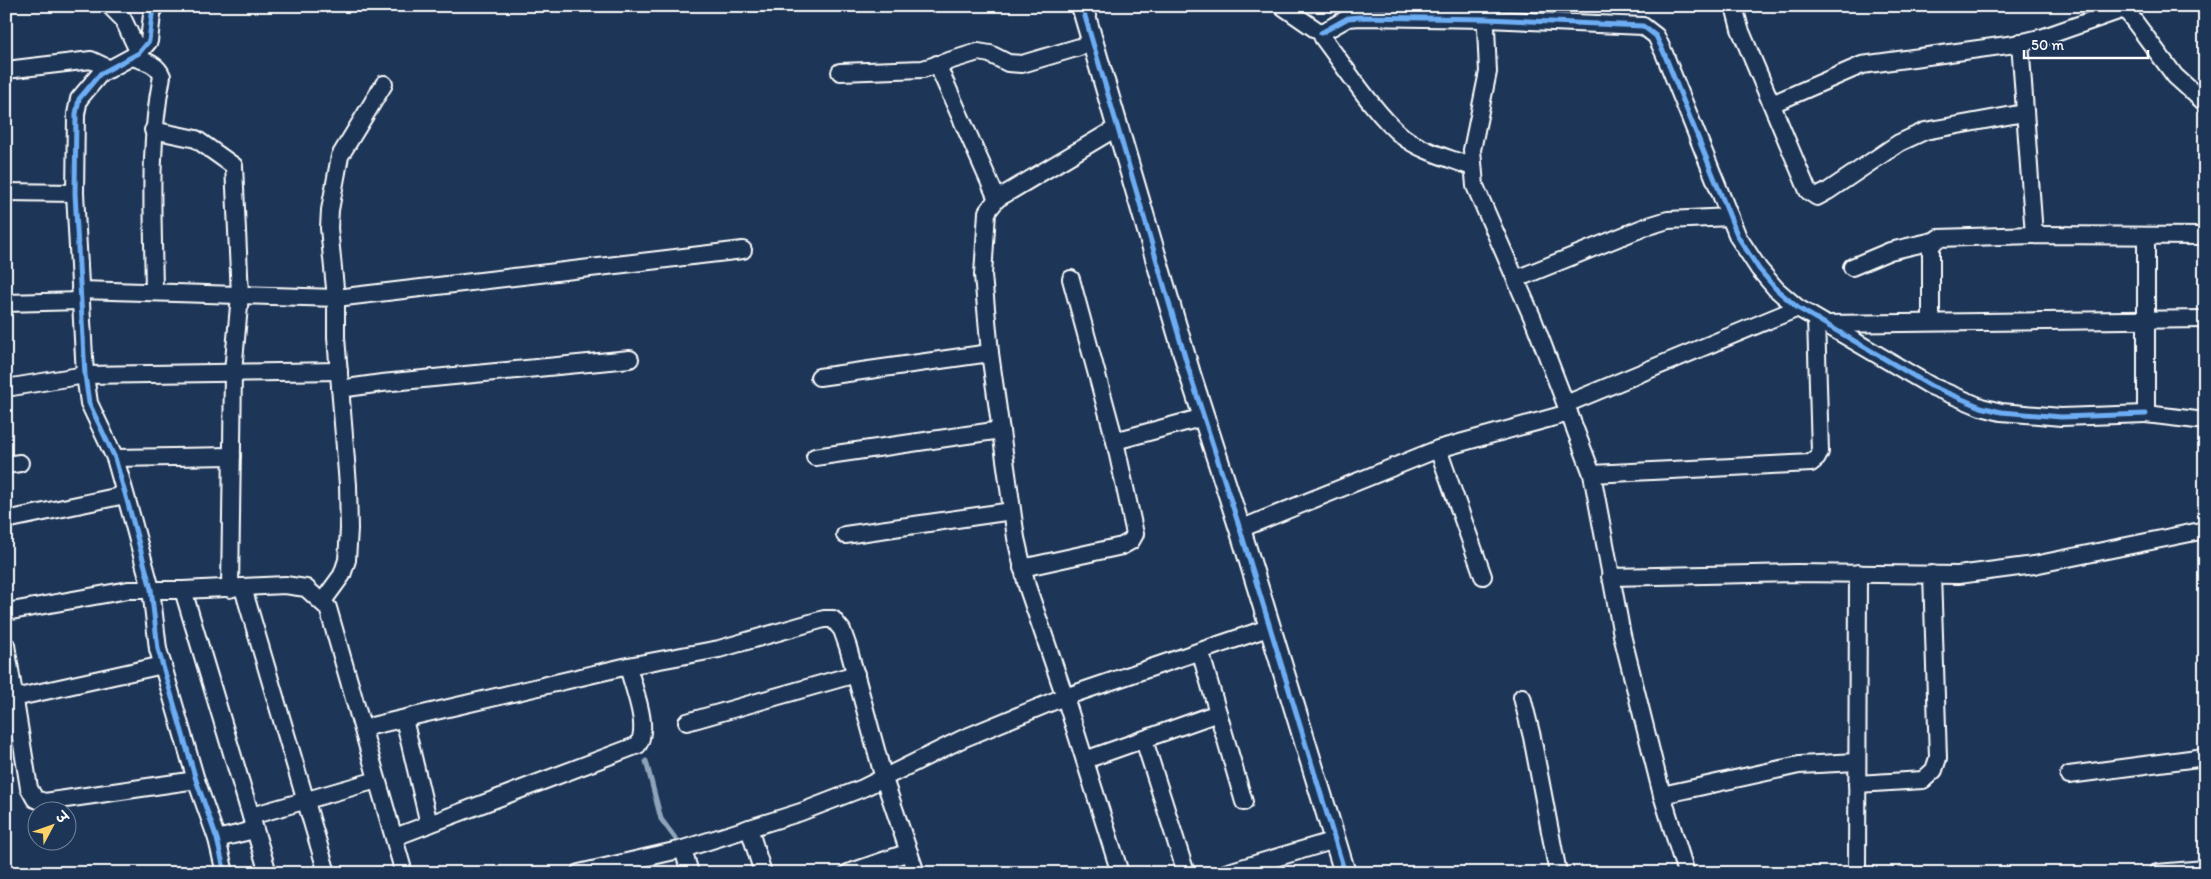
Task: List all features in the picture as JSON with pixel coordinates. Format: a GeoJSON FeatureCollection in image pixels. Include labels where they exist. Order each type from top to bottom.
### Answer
{"type":"FeatureCollection","features":[{"type":"Feature","properties":{"kind":"street"},"geometry":{"type":"LineString","coordinates":[[110,6],[123,19],[136,55],[154,64],[162,76],[154,130],[154,291]]}},
{"type":"Feature","properties":{"kind":"street"},"geometry":{"type":"LineString","coordinates":[[153,6],[149,41],[136,55],[100,74],[79,99],[76,114],[75,193],[85,375],[90,403],[115,458],[150,589],[158,649],[196,780],[217,840],[226,873]]}},
{"type":"Feature","properties":{"kind":"street"},"geometry":{"type":"LineString","coordinates":[[1082,6],[1204,417],[1271,628],[1345,873]]}},
{"type":"Feature","properties":{"kind":"street"},"geometry":{"type":"LineString","coordinates":[[1282,6],[1321,33],[1322,38],[1387,122],[1403,136],[1419,146],[1472,167]]}},
{"type":"Feature","properties":{"kind":"street"},"geometry":{"type":"LineString","coordinates":[[1734,6],[1740,29],[1808,191],[1817,196],[1828,192],[1899,143],[1925,131],[2024,113]]}},
{"type":"Feature","properties":{"kind":"street"},"geometry":{"type":"LineString","coordinates":[[1772,104],[1862,64],[2020,42],[2044,36],[2123,7],[2175,76],[2205,103]]}},
{"type":"Feature","properties":{"kind":"street"},"geometry":{"type":"LineString","coordinates":[[1321,33],[1348,18],[1486,12],[1643,26],[1650,29],[1664,53],[1738,237],[1759,269],[1776,289],[1798,308],[1931,386],[1981,407],[2001,412],[2061,417],[2146,414],[2205,421]]}},
{"type":"Feature","properties":{"kind":"street"},"geometry":{"type":"LineString","coordinates":[[1486,12],[1488,72],[1472,150],[1475,186],[1516,279],[1592,474],[1622,635],[1662,795],[1686,873]]}},
{"type":"Feature","properties":{"kind":"street"},"geometry":{"type":"LineString","coordinates":[[2020,42],[2034,235]]}},
{"type":"Feature","properties":{"kind":"street"},"geometry":{"type":"LineString","coordinates":[[840,72],[911,70],[978,52],[990,54],[1008,62],[1022,64],[1093,43]]}},
{"type":"Feature","properties":{"kind":"street"},"geometry":{"type":"LineString","coordinates":[[6,70],[91,60],[110,69]]}},
{"type":"Feature","properties":{"kind":"street"},"geometry":{"type":"LineString","coordinates":[[937,64],[997,199]]}},
{"type":"Feature","properties":{"kind":"street"},"geometry":{"type":"LineString","coordinates":[[323,601],[342,575],[347,552],[348,485],[340,389],[336,298],[329,228],[340,156],[384,84]]}},
{"type":"Feature","properties":{"kind":"street"},"geometry":{"type":"LineString","coordinates":[[1118,128],[997,199],[987,212],[983,275],[990,353],[1022,568],[1120,873]]}},
{"type":"Feature","properties":{"kind":"street"},"geometry":{"type":"LineString","coordinates":[[154,130],[196,139],[234,166],[240,294],[233,372],[232,456],[237,588],[306,801],[327,873]]}},
{"type":"Feature","properties":{"kind":"street"},"geometry":{"type":"LineString","coordinates":[[6,192],[75,193]]}},
{"type":"Feature","properties":{"kind":"street"},"geometry":{"type":"LineString","coordinates":[[1516,279],[1645,227],[1668,220],[1730,217]]}},
{"type":"Feature","properties":{"kind":"street"},"geometry":{"type":"LineString","coordinates":[[1852,268],[1890,251],[1933,241],[1943,236],[2205,236]]}},
{"type":"Feature","properties":{"kind":"street"},"geometry":{"type":"LineString","coordinates":[[2146,237],[2146,414]]}},
{"type":"Feature","properties":{"kind":"street"},"geometry":{"type":"LineString","coordinates":[[1931,322],[1931,246],[1933,241]]}},
{"type":"Feature","properties":{"kind":"street"},"geometry":{"type":"LineString","coordinates":[[6,303],[154,291],[336,298],[743,250]]}},
{"type":"Feature","properties":{"kind":"street"},"geometry":{"type":"LineString","coordinates":[[1022,568],[1122,546],[1131,541],[1135,534],[1115,441],[1071,279]]}},
{"type":"Feature","properties":{"kind":"street"},"geometry":{"type":"LineString","coordinates":[[1240,529],[1438,449],[1567,408],[1798,308]]}},
{"type":"Feature","properties":{"kind":"street"},"geometry":{"type":"LineString","coordinates":[[1820,321],[2145,321],[2205,319]]}},
{"type":"Feature","properties":{"kind":"street"},"geometry":{"type":"LineString","coordinates":[[1592,474],[1803,465],[1810,463],[1817,458],[1820,452],[1820,321]]}},
{"type":"Feature","properties":{"kind":"street"},"geometry":{"type":"LineString","coordinates":[[819,377],[990,353]]}},
{"type":"Feature","properties":{"kind":"street"},"geometry":{"type":"LineString","coordinates":[[340,389],[382,383],[630,358]]}},
{"type":"Feature","properties":{"kind":"street"},"geometry":{"type":"LineString","coordinates":[[6,388],[85,375],[339,371]]}},
{"type":"Feature","properties":{"kind":"street"},"geometry":{"type":"LineString","coordinates":[[1115,441],[1204,417]]}},
{"type":"Feature","properties":{"kind":"street"},"geometry":{"type":"LineString","coordinates":[[815,456],[1001,430]]}},
{"type":"Feature","properties":{"kind":"street"},"geometry":{"type":"LineString","coordinates":[[1438,449],[1483,576]]}},
{"type":"Feature","properties":{"kind":"street"},"geometry":{"type":"LineString","coordinates":[[115,458],[232,456]]}},
{"type":"Feature","properties":{"kind":"street"},"geometry":{"type":"LineString","coordinates":[[6,520],[125,495]]}},
{"type":"Feature","properties":{"kind":"street"},"geometry":{"type":"LineString","coordinates":[[845,535],[1012,511]]}},
{"type":"Feature","properties":{"kind":"street"},"geometry":{"type":"LineString","coordinates":[[1610,577],[1995,572],[2205,530]]}},
{"type":"Feature","properties":{"kind":"street"},"geometry":{"type":"LineString","coordinates":[[1857,873],[1858,573]]}},
{"type":"Feature","properties":{"kind":"street"},"geometry":{"type":"LineString","coordinates":[[1857,784],[1923,780],[1934,770],[1938,758],[1932,574]]}},
{"type":"Feature","properties":{"kind":"street"},"geometry":{"type":"LineString","coordinates":[[6,612],[92,595],[150,589],[183,590],[285,585],[306,588],[323,601],[328,608],[404,873]]}},
{"type":"Feature","properties":{"kind":"street"},"geometry":{"type":"LineString","coordinates":[[183,590],[268,873]]}},
{"type":"Feature","properties":{"kind":"street"},"geometry":{"type":"LineString","coordinates":[[362,728],[628,666],[718,649],[824,618],[833,619],[842,630],[856,674],[884,779],[916,873]]}},
{"type":"Feature","properties":{"kind":"street"},"geometry":{"type":"LineString","coordinates":[[579,873],[683,849],[801,812],[884,779],[962,739],[1065,697],[1271,628]]}},
{"type":"Feature","properties":{"kind":"street"},"geometry":{"type":"LineString","coordinates":[[6,645],[29,788],[35,799],[45,802],[196,780]]}},
{"type":"Feature","properties":{"kind":"street"},"geometry":{"type":"LineString","coordinates":[[1200,651],[1244,802]]}},
{"type":"Feature","properties":{"kind":"street"},"geometry":{"type":"LineString","coordinates":[[14,698],[163,665]]}},
{"type":"Feature","properties":{"kind":"street"},"geometry":{"type":"LineString","coordinates":[[395,837],[638,745],[643,737],[643,726],[628,666]]}},
{"type":"Feature","properties":{"kind":"street"},"geometry":{"type":"LineString","coordinates":[[688,722],[856,674]]}},
{"type":"Feature","properties":{"kind":"street"},"geometry":{"type":"LineString","coordinates":[[1522,697],[1532,737],[1558,873]]}},
{"type":"Feature","properties":{"kind":"street"},"geometry":{"type":"LineString","coordinates":[[1085,760],[1218,713]]}},
{"type":"Feature","properties":{"kind":"street"},"geometry":{"type":"LineString","coordinates":[[404,719],[429,824]]}},
{"type":"Feature","properties":{"kind":"street"},"geometry":{"type":"LineString","coordinates":[[1144,740],[1186,873]]}},
{"type":"Feature","properties":{"kind":"street"},"geometry":{"type":"LineString","coordinates":[[2069,775],[2205,756]]}},
{"type":"Feature","properties":{"kind":"street"},"geometry":{"type":"LineString","coordinates":[[1662,795],[1799,765],[1857,762]]}},
{"type":"Feature","properties":{"kind":"street"},"geometry":{"type":"LineString","coordinates":[[217,840],[252,823],[306,801],[377,780]]}},
{"type":"Feature","properties":{"kind":"street"},"geometry":{"type":"LineString","coordinates":[[749,828],[763,873]]}},
{"type":"Feature","properties":{"kind":"street"},"geometry":{"type":"LineString","coordinates":[[1225,873],[1335,840]]}},
{"type":"Feature","properties":{"kind":"street"},"geometry":{"type":"LineString","coordinates":[[683,849],[690,873]]}},
{"type":"Feature","properties":{"kind":"street"},"geometry":{"type":"LineString","coordinates":[[848,873],[909,852]]}},
{"type":"Feature","properties":{"kind":"street"},"geometry":{"type":"LineString","coordinates":[[2157,873],[2205,869]]}},
{"type":"Feature","properties":{"kind":"waterway"},"geometry":{"type":"LineString","coordinates":[[646,761],[661,819],[681,846]]}},
{"type":"Feature","properties":{"kind":"cycle path"},"geometry":{"type":"LineString","coordinates":[[153,6],[149,41],[139,53],[100,74],[79,99],[76,114],[75,193],[85,375],[89,403],[115,458],[132,518],[151,589],[158,649],[196,780],[217,839],[225,873]]}},
{"type":"Feature","properties":{"kind":"cycle path"},"geometry":{"type":"LineString","coordinates":[[1082,6],[1190,374],[1240,529],[1345,873]]}},
{"type":"Feature","properties":{"kind":"cycle path"},"geometry":{"type":"LineString","coordinates":[[1321,33],[1348,18],[1360,17],[1487,19],[1643,26],[1656,36],[1664,53],[1738,237],[1759,269],[1776,289],[1798,308],[1931,386],[1981,407],[2001,412],[2061,417],[2146,414]]}}]}
